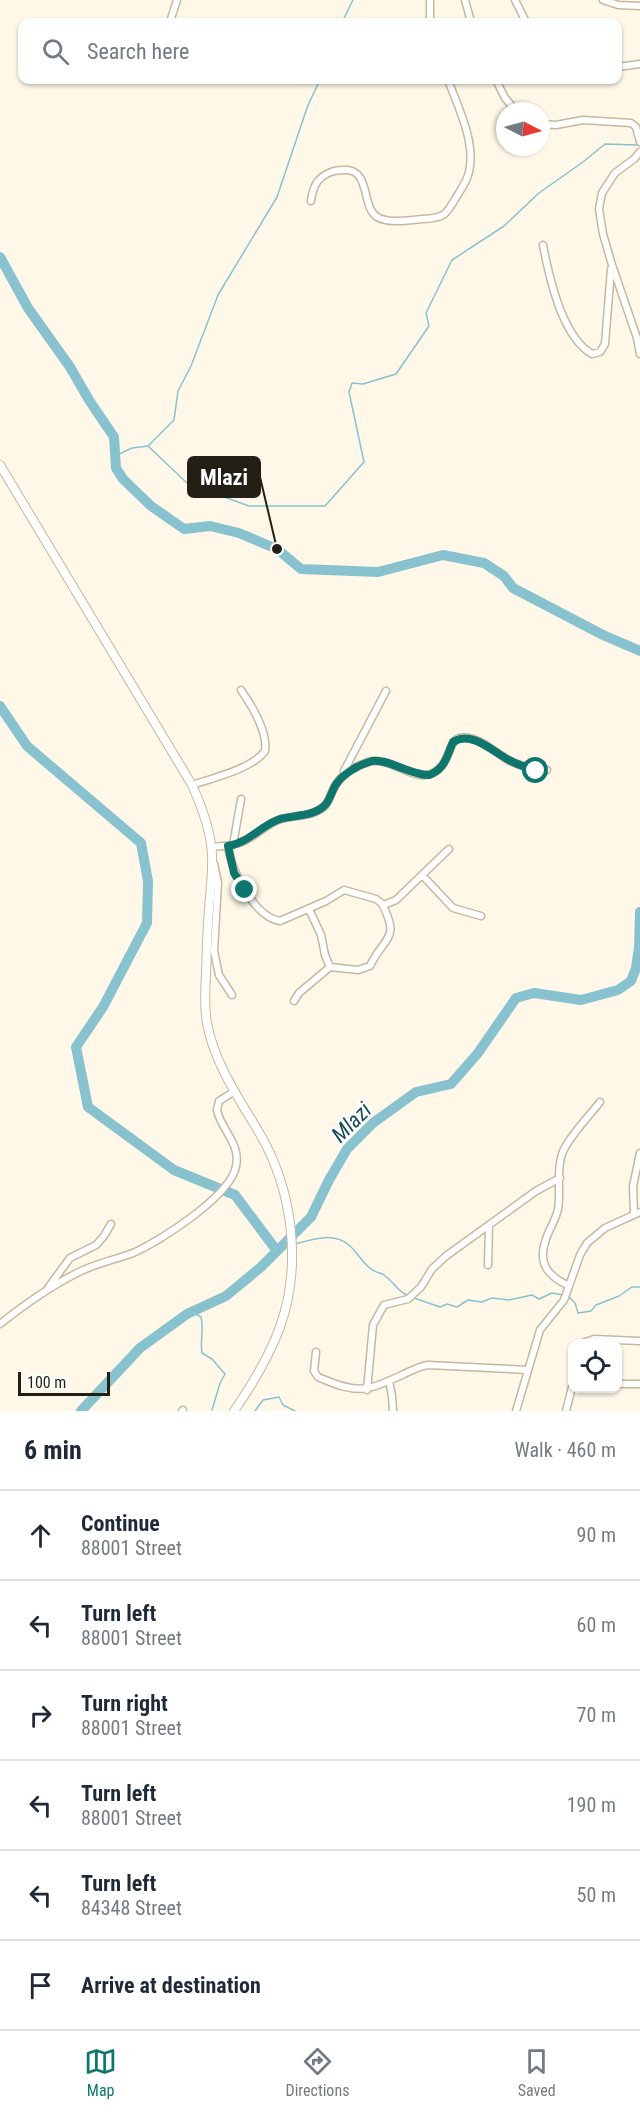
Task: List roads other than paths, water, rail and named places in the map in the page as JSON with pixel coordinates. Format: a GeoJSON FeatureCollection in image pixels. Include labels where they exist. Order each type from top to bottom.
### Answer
{"type":"FeatureCollection","features":[{"type":"Feature","properties":{"kind":"street"},"geometry":{"type":"LineString","coordinates":[[171,18],[177,0]]}},
{"type":"Feature","properties":{"kind":"street"},"geometry":{"type":"LineString","coordinates":[[430,0],[430,18]]}},
{"type":"Feature","properties":{"kind":"street"},"geometry":{"type":"LineString","coordinates":[[465,0],[470,18]]}},
{"type":"Feature","properties":{"kind":"street"},"geometry":{"type":"LineString","coordinates":[[515,0],[524,18]]}},
{"type":"Feature","properties":{"kind":"street"},"geometry":{"type":"LineString","coordinates":[[603,0],[618,5],[640,6]]}},
{"type":"Feature","properties":{"kind":"street"},"geometry":{"type":"LineString","coordinates":[[622,66],[640,64]]}},
{"type":"Feature","properties":{"kind":"street"},"geometry":{"type":"LineString","coordinates":[[311,201],[316,182],[323,175],[349,170],[354,171],[360,178],[376,217],[383,220],[401,220],[436,219],[444,216],[466,182],[471,156],[466,133],[449,84]]}},
{"type":"Feature","properties":{"kind":"street"},"geometry":{"type":"LineString","coordinates":[[498,84],[508,102]]}},
{"type":"Feature","properties":{"kind":"street"},"geometry":{"type":"LineString","coordinates":[[550,124],[583,120],[631,123],[636,127],[640,142]]}},
{"type":"Feature","properties":{"kind":"street"},"geometry":{"type":"LineString","coordinates":[[640,152],[615,172],[607,183],[599,202],[599,217],[640,354]]}},
{"type":"Feature","properties":{"kind":"street"},"geometry":{"type":"LineString","coordinates":[[543,245],[555,297],[579,343],[592,354],[600,352],[605,344],[612,265]]}},
{"type":"Feature","properties":{"kind":"street"},"geometry":{"type":"LineString","coordinates":[[0,465],[192,785],[204,817],[218,883],[214,951],[219,975],[232,995]]}},
{"type":"Feature","properties":{"kind":"street"},"geometry":{"type":"LineString","coordinates":[[192,785],[239,769],[258,759],[265,752],[262,731],[241,690]]}},
{"type":"Feature","properties":{"kind":"street"},"geometry":{"type":"LineString","coordinates":[[345,775],[344,771],[386,691]]}},
{"type":"Feature","properties":{"kind":"street"},"geometry":{"type":"LineString","coordinates":[[211,850],[247,840],[276,821],[318,810],[325,806],[333,788],[345,775],[369,762],[380,760],[405,771],[429,775],[447,761],[453,742],[464,738],[489,746],[518,764],[539,772],[546,770]]}},
{"type":"Feature","properties":{"kind":"street"},"geometry":{"type":"LineString","coordinates":[[241,799],[227,846],[231,863],[237,877],[265,914],[273,920],[280,921],[309,909],[344,890],[370,896],[387,905],[396,900],[449,849]]}},
{"type":"Feature","properties":{"kind":"street"},"geometry":{"type":"LineString","coordinates":[[211,850],[205,1008],[207,1024],[214,1048],[278,1172],[287,1207],[291,1245],[290,1278],[284,1313],[266,1359],[234,1411]]}},
{"type":"Feature","properties":{"kind":"street"},"geometry":{"type":"LineString","coordinates":[[422,875],[453,908],[481,916]]}},
{"type":"Feature","properties":{"kind":"street"},"geometry":{"type":"LineString","coordinates":[[294,1000],[299,993],[330,968],[358,970],[370,966],[391,930],[390,919],[382,904]]}},
{"type":"Feature","properties":{"kind":"street"},"geometry":{"type":"LineString","coordinates":[[309,909],[321,935],[330,968]]}},
{"type":"Feature","properties":{"kind":"street"},"geometry":{"type":"LineString","coordinates":[[0,1324],[48,1289],[89,1268],[134,1252],[199,1211],[219,1193],[237,1166],[233,1142],[217,1110],[219,1101],[235,1090]]}},
{"type":"Feature","properties":{"kind":"street"},"geometry":{"type":"LineString","coordinates":[[569,1288],[547,1272],[543,1258],[546,1239],[558,1211],[561,1155],[600,1102]]}},
{"type":"Feature","properties":{"kind":"street"},"geometry":{"type":"LineString","coordinates":[[516,1411],[540,1330],[564,1300],[580,1255],[594,1236],[637,1213],[633,1186],[640,1153]]}},
{"type":"Feature","properties":{"kind":"street"},"geometry":{"type":"LineString","coordinates":[[367,1390],[373,1325],[384,1305],[408,1299],[421,1287],[438,1262],[536,1191],[560,1178]]}},
{"type":"Feature","properties":{"kind":"street"},"geometry":{"type":"LineString","coordinates":[[48,1289],[70,1258],[96,1245],[111,1224]]}},
{"type":"Feature","properties":{"kind":"street"},"geometry":{"type":"LineString","coordinates":[[488,1265],[489,1225]]}},
{"type":"Feature","properties":{"kind":"street"},"geometry":{"type":"LineString","coordinates":[[622,1340],[640,1341]]}},
{"type":"Feature","properties":{"kind":"street"},"geometry":{"type":"LineString","coordinates":[[316,1352],[314,1371],[318,1377],[355,1389],[367,1390],[428,1365],[528,1370]]}},
{"type":"Feature","properties":{"kind":"street"},"geometry":{"type":"LineString","coordinates":[[389,1381],[393,1411]]}},
{"type":"Feature","properties":{"kind":"street"},"geometry":{"type":"LineString","coordinates":[[622,1384],[640,1384]]}},
{"type":"Feature","properties":{"kind":"street"},"geometry":{"type":"LineString","coordinates":[[566,1411],[571,1393]]}},
{"type":"Feature","properties":{"kind":"waterway"},"geometry":{"type":"LineString","coordinates":[[344,18],[353,0]]}},
{"type":"Feature","properties":{"kind":"waterway"},"geometry":{"type":"LineString","coordinates":[[117,455],[132,448],[148,446],[174,420],[178,391],[191,366],[218,295],[277,197],[308,105],[318,84]]}},
{"type":"Feature","properties":{"kind":"waterway"},"geometry":{"type":"LineString","coordinates":[[148,446],[188,484],[249,506],[325,506],[364,462],[349,392],[352,383],[363,384],[396,374],[429,326],[426,313],[452,260],[504,226],[539,193],[605,144],[637,145]]}},
{"type":"Feature","properties":{"kind":"waterway","name":"Mlazi"},"geometry":{"type":"LineString","coordinates":[[0,257],[28,308],[70,367],[114,437],[116,468],[123,479],[151,506],[184,529],[210,526],[239,533],[277,549],[301,569],[378,572],[443,555],[484,563],[504,576],[513,588],[603,635],[640,651]]}},
{"type":"Feature","properties":{"kind":"waterway"},"geometry":{"type":"LineString","coordinates":[[0,706],[27,746],[141,843],[148,881],[147,923],[103,1007],[76,1047],[88,1107],[174,1170],[235,1195],[277,1251]]}},
{"type":"Feature","properties":{"kind":"waterway","name":"Mlazi"},"geometry":{"type":"LineString","coordinates":[[81,1411],[140,1348],[187,1314],[226,1296],[261,1267],[311,1217],[347,1149],[373,1123],[416,1092],[451,1084],[478,1053],[516,998],[534,993],[581,1000],[618,990],[631,981],[636,968],[639,947],[640,912]]}},
{"type":"Feature","properties":{"kind":"waterway"},"geometry":{"type":"LineString","coordinates":[[295,1244],[323,1238],[343,1241],[371,1269],[384,1275],[408,1296]]}},
{"type":"Feature","properties":{"kind":"waterway","name":"Mlazi"},"geometry":{"type":"LineString","coordinates":[[279,1249],[288,1246]]}},
{"type":"Feature","properties":{"kind":"waterway"},"geometry":{"type":"LineString","coordinates":[[568,1296],[575,1303],[578,1313],[591,1311],[596,1305],[619,1296],[632,1287],[640,1287]]}},
{"type":"Feature","properties":{"kind":"waterway"},"geometry":{"type":"LineString","coordinates":[[414,1298],[440,1307],[447,1304],[457,1307],[468,1300],[482,1302],[492,1298],[509,1300],[532,1295],[539,1299],[552,1293],[563,1295]]}},
{"type":"Feature","properties":{"kind":"waterway"},"geometry":{"type":"LineString","coordinates":[[192,1312],[201,1317],[202,1353],[212,1359],[225,1374],[212,1410]]}},
{"type":"Feature","properties":{"kind":"waterway"},"geometry":{"type":"LineString","coordinates":[[255,1411],[263,1400],[279,1397],[283,1405],[295,1411]]}},
{"type":"Feature","properties":{"kind":"place","name":"Mlazi"},"geometry":{"type":"Point","coordinates":[277,549]}}]}
